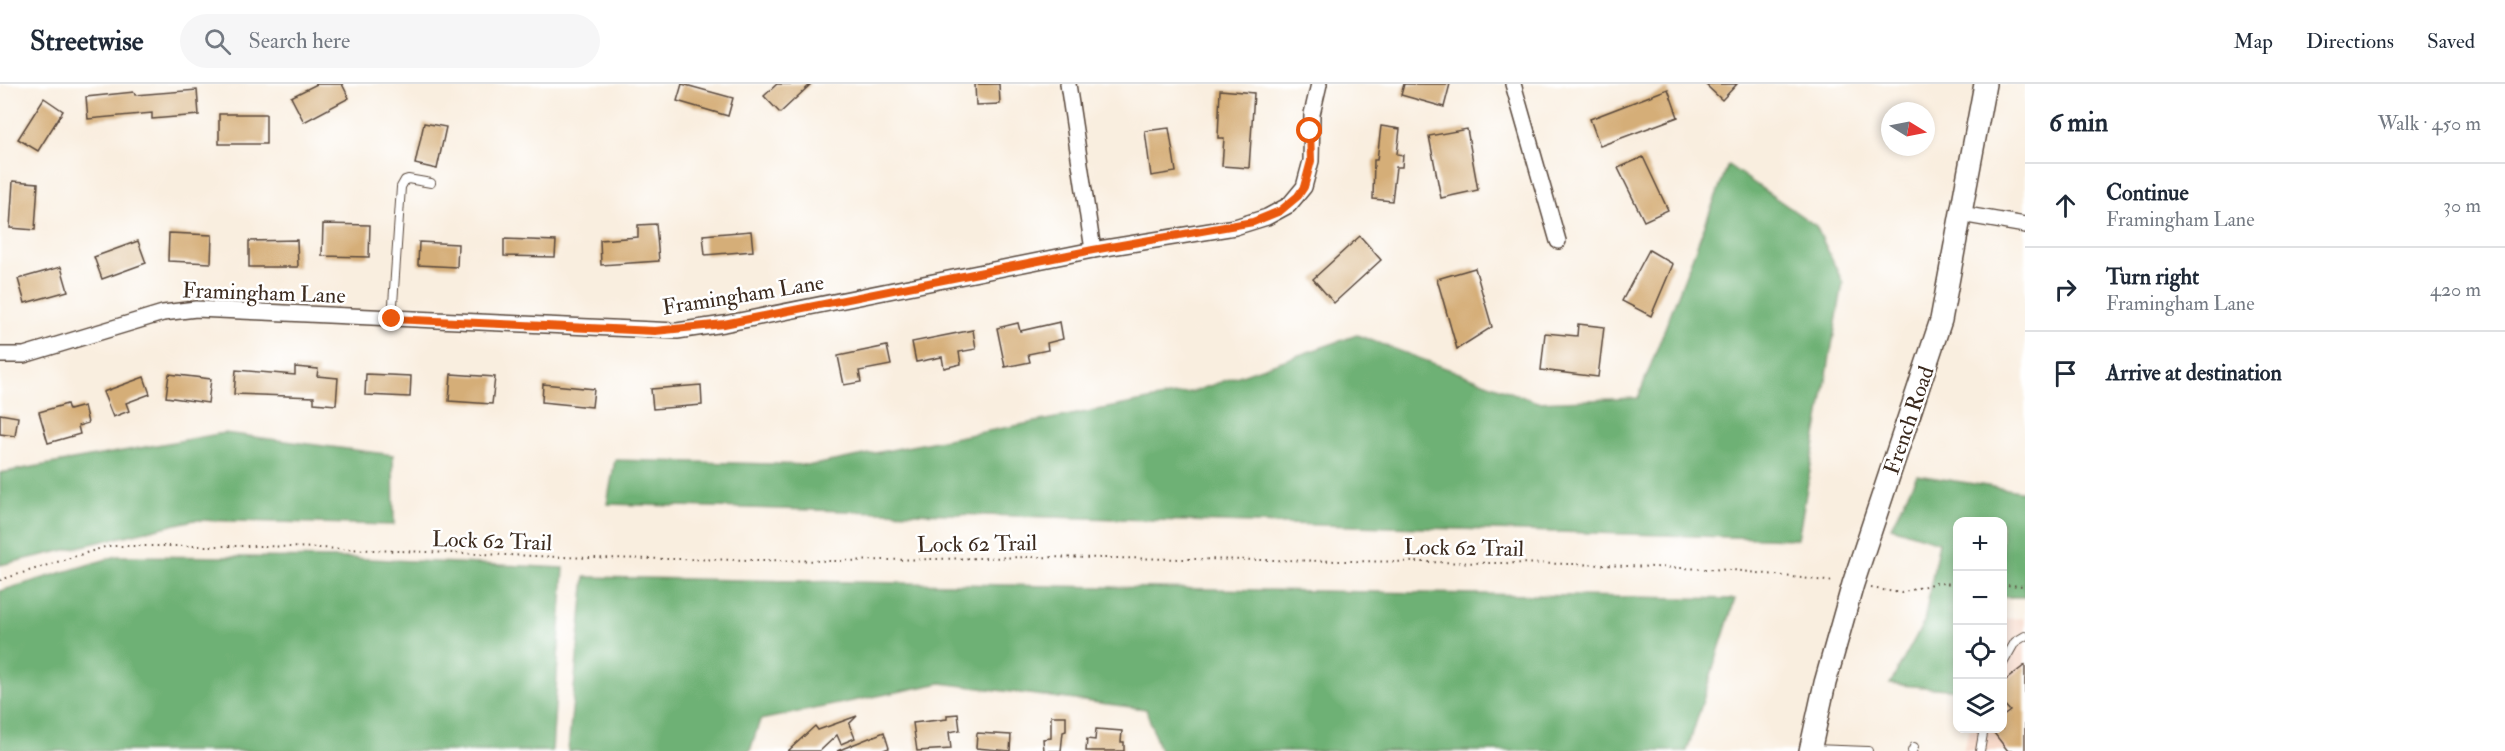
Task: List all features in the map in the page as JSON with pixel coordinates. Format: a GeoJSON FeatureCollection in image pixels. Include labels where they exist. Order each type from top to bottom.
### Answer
{"type":"FeatureCollection","features":[{"type":"Feature","properties":{"kind":"street"},"geometry":{"type":"LineString","coordinates":[[1068,84],[1093,250]]}},
{"type":"Feature","properties":{"kind":"street","name":"Framingham Lane"},"geometry":{"type":"LineString","coordinates":[[0,355],[24,355],[163,313],[180,310],[677,331],[724,324],[1093,250],[1235,227],[1267,217],[1289,205],[1298,196],[1308,176],[1311,161],[1311,114],[1319,84]]}},
{"type":"Feature","properties":{"kind":"street"},"geometry":{"type":"LineString","coordinates":[[1513,84],[1558,241]]}},
{"type":"Feature","properties":{"kind":"street","name":"French Road"},"geometry":{"type":"LineString","coordinates":[[1810,750],[1825,683],[1853,584],[1941,320],[1985,84]]}},
{"type":"Feature","properties":{"kind":"street"},"geometry":{"type":"LineString","coordinates":[[1961,214],[2025,225]]}},
{"type":"Feature","properties":{"kind":"lane"},"geometry":{"type":"LineString","coordinates":[[392,319],[401,187],[408,179],[431,183]]}},
{"type":"Feature","properties":{"kind":"lane"},"geometry":{"type":"LineString","coordinates":[[2007,656],[2015,642],[2025,636]]}},
{"type":"Feature","properties":{"kind":"lane"},"geometry":{"type":"LineString","coordinates":[[1980,751],[1983,733]]}},
{"type":"Feature","properties":{"kind":"lane"},"geometry":{"type":"LineString","coordinates":[[1810,750],[1868,751]]}},
{"type":"Feature","properties":{"kind":"path","name":"Lock 62 Trail"},"geometry":{"type":"LineString","coordinates":[[0,580],[108,546],[264,546],[589,558],[838,561],[1031,557],[1576,564],[1733,570],[1853,584],[1901,594],[1935,583],[1953,584]]}},
{"type":"Feature","properties":{"kind":"path"},"geometry":{"type":"LineString","coordinates":[[2007,585],[2025,586]]}},
{"type":"Feature","properties":{"kind":"shaded area"},"geometry":{"type":"Polygon","coordinates":[[[2025,618],[2025,751],[1963,751],[1968,733],[2007,733],[2007,619],[2025,618]]]}},
{"type":"Feature","properties":{"kind":"green space"},"geometry":{"type":"Polygon","coordinates":[[[1728,165],[1816,226],[1843,283],[1798,539],[607,504],[615,460],[813,465],[1195,391],[1357,335],[1537,402],[1638,398],[1728,165]]]}},
{"type":"Feature","properties":{"kind":"green space"},"geometry":{"type":"Polygon","coordinates":[[[224,433],[393,455],[394,525],[194,520],[0,565],[0,473],[224,433]]]}},
{"type":"Feature","properties":{"kind":"green space"},"geometry":{"type":"Polygon","coordinates":[[[1917,475],[2025,492],[2025,597],[2007,597],[2007,517],[1953,517],[1953,690],[1890,684],[1924,622],[1939,542],[1891,527],[1917,475]]]}},
{"type":"Feature","properties":{"kind":"green space"},"geometry":{"type":"Polygon","coordinates":[[[117,556],[348,558],[564,568],[552,751],[0,751],[0,591],[117,556]]]}},
{"type":"Feature","properties":{"kind":"green space"},"geometry":{"type":"Polygon","coordinates":[[[585,577],[1735,599],[1687,751],[1160,751],[1146,709],[941,683],[760,720],[750,751],[568,751],[585,577]]]}},
{"type":"Feature","properties":{"kind":"building"},"geometry":{"type":"Polygon","coordinates":[[[317,84],[342,84],[349,98],[304,122],[291,97],[317,84]]]}},
{"type":"Feature","properties":{"kind":"building"},"geometry":{"type":"Polygon","coordinates":[[[682,84],[733,98],[728,116],[677,101],[682,84]]]}},
{"type":"Feature","properties":{"kind":"building"},"geometry":{"type":"Polygon","coordinates":[[[777,84],[811,84],[780,113],[764,96],[777,84]]]}},
{"type":"Feature","properties":{"kind":"building"},"geometry":{"type":"Polygon","coordinates":[[[975,84],[999,84],[1000,104],[976,105],[975,84]]]}},
{"type":"Feature","properties":{"kind":"building"},"geometry":{"type":"Polygon","coordinates":[[[1404,84],[1450,84],[1444,107],[1401,95],[1404,84]]]}},
{"type":"Feature","properties":{"kind":"building"},"geometry":{"type":"Polygon","coordinates":[[[1705,84],[1737,84],[1722,100],[1705,84]]]}},
{"type":"Feature","properties":{"kind":"building"},"geometry":{"type":"Polygon","coordinates":[[[1668,89],[1678,117],[1600,146],[1590,119],[1668,89]]]}},
{"type":"Feature","properties":{"kind":"building"},"geometry":{"type":"Polygon","coordinates":[[[197,90],[199,115],[152,119],[152,113],[88,119],[86,97],[134,92],[135,95],[197,90]]]}},
{"type":"Feature","properties":{"kind":"building"},"geometry":{"type":"Polygon","coordinates":[[[1220,90],[1254,93],[1249,168],[1222,166],[1224,138],[1218,138],[1220,90]]]}},
{"type":"Feature","properties":{"kind":"building"},"geometry":{"type":"Polygon","coordinates":[[[44,98],[63,111],[38,151],[18,139],[44,98]]]}},
{"type":"Feature","properties":{"kind":"building"},"geometry":{"type":"Polygon","coordinates":[[[219,114],[266,114],[266,144],[219,144],[219,114]]]}},
{"type":"Feature","properties":{"kind":"building"},"geometry":{"type":"Polygon","coordinates":[[[424,123],[446,127],[437,169],[415,164],[424,123]]]}},
{"type":"Feature","properties":{"kind":"building"},"geometry":{"type":"Polygon","coordinates":[[[1381,126],[1400,129],[1397,154],[1403,155],[1402,167],[1396,167],[1392,201],[1373,199],[1374,160],[1377,160],[1381,126]]]}},
{"type":"Feature","properties":{"kind":"building"},"geometry":{"type":"Polygon","coordinates":[[[1169,128],[1176,172],[1151,176],[1145,131],[1169,128]]]}},
{"type":"Feature","properties":{"kind":"building"},"geometry":{"type":"Polygon","coordinates":[[[1467,129],[1478,190],[1441,198],[1429,136],[1467,129]]]}},
{"type":"Feature","properties":{"kind":"building"},"geometry":{"type":"Polygon","coordinates":[[[1643,157],[1668,210],[1644,221],[1618,168],[1643,157]]]}},
{"type":"Feature","properties":{"kind":"building"},"geometry":{"type":"Polygon","coordinates":[[[13,181],[38,183],[35,230],[10,228],[13,181]]]}},
{"type":"Feature","properties":{"kind":"building"},"geometry":{"type":"Polygon","coordinates":[[[323,224],[370,225],[369,257],[322,256],[323,224]]]}},
{"type":"Feature","properties":{"kind":"building"},"geometry":{"type":"Polygon","coordinates":[[[656,224],[659,261],[601,265],[600,240],[638,237],[638,225],[656,224]]]}},
{"type":"Feature","properties":{"kind":"building"},"geometry":{"type":"Polygon","coordinates":[[[751,231],[753,251],[705,255],[703,235],[751,231]]]}},
{"type":"Feature","properties":{"kind":"building"},"geometry":{"type":"Polygon","coordinates":[[[169,233],[212,235],[211,263],[168,261],[169,233]]]}},
{"type":"Feature","properties":{"kind":"building"},"geometry":{"type":"Polygon","coordinates":[[[1360,236],[1381,260],[1334,303],[1313,279],[1360,236]]]}},
{"type":"Feature","properties":{"kind":"building"},"geometry":{"type":"Polygon","coordinates":[[[504,239],[556,241],[555,257],[504,256],[504,239]]]}},
{"type":"Feature","properties":{"kind":"building"},"geometry":{"type":"Polygon","coordinates":[[[297,240],[298,267],[249,267],[249,241],[297,240]]]}},
{"type":"Feature","properties":{"kind":"building"},"geometry":{"type":"Polygon","coordinates":[[[138,241],[146,263],[102,279],[94,257],[138,241]]]}},
{"type":"Feature","properties":{"kind":"building"},"geometry":{"type":"Polygon","coordinates":[[[419,242],[458,244],[457,267],[418,265],[419,242]]]}},
{"type":"Feature","properties":{"kind":"building"},"geometry":{"type":"Polygon","coordinates":[[[1649,250],[1673,264],[1651,316],[1622,301],[1649,250]]]}},
{"type":"Feature","properties":{"kind":"building"},"geometry":{"type":"Polygon","coordinates":[[[61,267],[68,291],[25,303],[18,279],[61,267]]]}},
{"type":"Feature","properties":{"kind":"building"},"geometry":{"type":"Polygon","coordinates":[[[1475,268],[1492,327],[1457,349],[1437,279],[1475,268]]]}},
{"type":"Feature","properties":{"kind":"building"},"geometry":{"type":"Polygon","coordinates":[[[1060,322],[1063,339],[1047,343],[1048,350],[1028,354],[1030,362],[1005,367],[997,328],[1018,323],[1020,331],[1060,322]]]}},
{"type":"Feature","properties":{"kind":"building"},"geometry":{"type":"Polygon","coordinates":[[[1578,324],[1604,327],[1598,377],[1541,370],[1545,333],[1577,336],[1578,324]]]}},
{"type":"Feature","properties":{"kind":"building"},"geometry":{"type":"Polygon","coordinates":[[[973,330],[976,349],[959,352],[961,364],[944,368],[942,357],[916,362],[912,342],[973,330]]]}},
{"type":"Feature","properties":{"kind":"building"},"geometry":{"type":"Polygon","coordinates":[[[887,346],[891,365],[859,371],[861,382],[844,385],[838,356],[887,346]]]}},
{"type":"Feature","properties":{"kind":"building"},"geometry":{"type":"Polygon","coordinates":[[[295,367],[318,369],[317,376],[338,378],[336,405],[314,403],[314,397],[234,394],[236,370],[295,375],[295,367]]]}},
{"type":"Feature","properties":{"kind":"building"},"geometry":{"type":"Polygon","coordinates":[[[169,374],[211,379],[208,403],[166,397],[169,374]]]}},
{"type":"Feature","properties":{"kind":"building"},"geometry":{"type":"Polygon","coordinates":[[[366,374],[411,376],[410,397],[365,395],[366,374]]]}},
{"type":"Feature","properties":{"kind":"building"},"geometry":{"type":"Polygon","coordinates":[[[451,374],[495,377],[492,404],[449,401],[451,374]]]}},
{"type":"Feature","properties":{"kind":"building"},"geometry":{"type":"Polygon","coordinates":[[[144,377],[150,394],[126,403],[129,411],[113,417],[103,392],[144,377]]]}},
{"type":"Feature","properties":{"kind":"building"},"geometry":{"type":"Polygon","coordinates":[[[543,384],[594,389],[592,407],[542,402],[543,384]]]}},
{"type":"Feature","properties":{"kind":"building"},"geometry":{"type":"Polygon","coordinates":[[[701,385],[702,405],[653,409],[651,389],[701,385]]]}},
{"type":"Feature","properties":{"kind":"building"},"geometry":{"type":"Polygon","coordinates":[[[67,404],[69,410],[84,406],[88,423],[78,426],[80,434],[48,443],[39,412],[67,404]]]}},
{"type":"Feature","properties":{"kind":"building"},"geometry":{"type":"Polygon","coordinates":[[[0,414],[18,417],[15,436],[0,434],[0,414]]]}},
{"type":"Feature","properties":{"kind":"building"},"geometry":{"type":"Polygon","coordinates":[[[2025,665],[2025,751],[2008,751],[1994,733],[2007,733],[2007,713],[2010,711],[2007,708],[2007,679],[2025,665]]]}},
{"type":"Feature","properties":{"kind":"building"},"geometry":{"type":"Polygon","coordinates":[[[958,714],[960,730],[949,732],[951,749],[917,751],[913,723],[947,719],[947,715],[958,714]]]}},
{"type":"Feature","properties":{"kind":"building"},"geometry":{"type":"Polygon","coordinates":[[[857,716],[849,724],[855,738],[841,744],[837,735],[820,751],[788,751],[815,726],[818,730],[857,716]]]}},
{"type":"Feature","properties":{"kind":"building"},"geometry":{"type":"Polygon","coordinates":[[[1051,716],[1066,716],[1066,731],[1063,732],[1061,751],[1044,751],[1043,739],[1051,738],[1051,716]]]}},
{"type":"Feature","properties":{"kind":"building"},"geometry":{"type":"Polygon","coordinates":[[[1096,729],[1122,731],[1121,742],[1124,742],[1124,751],[1086,751],[1087,739],[1095,740],[1096,729]]]}},
{"type":"Feature","properties":{"kind":"building"},"geometry":{"type":"Polygon","coordinates":[[[884,732],[889,748],[881,751],[837,751],[884,732]]]}},
{"type":"Feature","properties":{"kind":"building"},"geometry":{"type":"Polygon","coordinates":[[[977,733],[1011,735],[1010,751],[976,748],[977,733]]]}},
{"type":"Feature","properties":{"kind":"route"},"geometry":{"type":"LineString","coordinates":[[392,319],[677,331],[724,324],[1093,250],[1235,227],[1280,211],[1298,196],[1304,187],[1311,161],[1310,131]]}}]}
